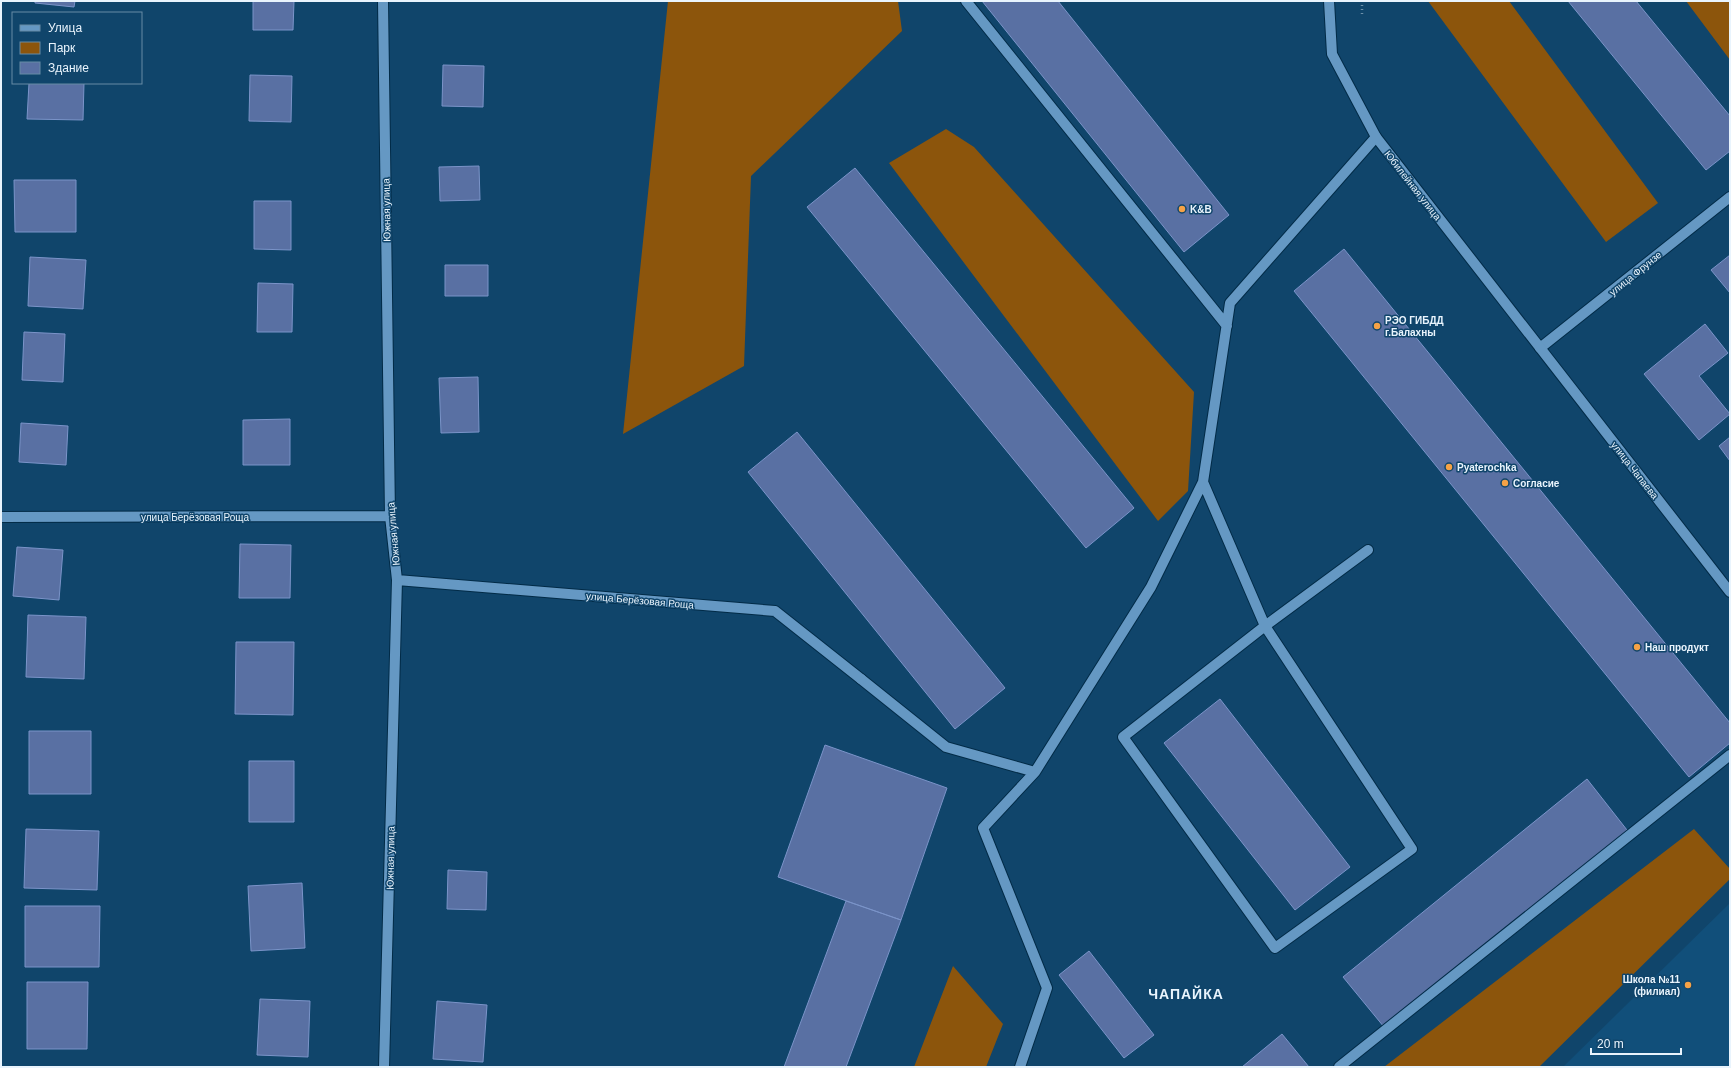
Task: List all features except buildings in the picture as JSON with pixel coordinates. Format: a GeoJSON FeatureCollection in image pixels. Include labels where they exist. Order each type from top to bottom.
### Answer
{"type":"FeatureCollection","features":[{"type":"Feature","properties":{"kind":"street","name":"Южная улица"},"geometry":{"type":"LineString","coordinates":[[384,1],[390,516],[397,580],[384,1067]]}},
{"type":"Feature","properties":{"kind":"street"},"geometry":{"type":"LineString","coordinates":[[966,1],[1227,326]]}},
{"type":"Feature","properties":{"kind":"street","name":"Юбилейная улица"},"geometry":{"type":"LineString","coordinates":[[1329,1],[1332,54],[1376,137],[1540,348]]}},
{"type":"Feature","properties":{"kind":"street"},"geometry":{"type":"LineString","coordinates":[[1020,1067],[1047,988],[983,828],[1035,772],[1152,587],[1203,482],[1230,303],[1376,137]]}},
{"type":"Feature","properties":{"kind":"street","name":"улица Фрунзе"},"geometry":{"type":"LineString","coordinates":[[1540,348],[1730,197]]}},
{"type":"Feature","properties":{"kind":"street","name":"улица Чапаева"},"geometry":{"type":"LineString","coordinates":[[1540,348],[1730,592]]}},
{"type":"Feature","properties":{"kind":"street"},"geometry":{"type":"LineString","coordinates":[[1203,482],[1265,626],[1412,849],[1275,948],[1123,737],[1265,626],[1368,550]]}},
{"type":"Feature","properties":{"kind":"street","name":"улица Берёзовая Роща"},"geometry":{"type":"LineString","coordinates":[[1,517],[390,516]]}},
{"type":"Feature","properties":{"kind":"street","name":"улица Берёзовая Роща"},"geometry":{"type":"LineString","coordinates":[[397,580],[775,611],[946,746],[1035,772]]}},
{"type":"Feature","properties":{"kind":"street"},"geometry":{"type":"LineString","coordinates":[[1339,1067],[1730,755]]}},
{"type":"Feature","properties":{"kind":"path"},"geometry":{"type":"LineString","coordinates":[[1362,1],[1362,15]]}},
{"type":"Feature","properties":{"kind":"shaded area","name":"Школа №11 (филиал)"},"geometry":{"type":"Polygon","coordinates":[[[1730,903],[1730,1067],[1563,1067],[1730,903]]]}},
{"type":"Feature","properties":{"kind":"green space"},"geometry":{"type":"Polygon","coordinates":[[[668,1],[898,1],[902,31],[751,176],[744,366],[623,434],[668,1]]]}},
{"type":"Feature","properties":{"kind":"green space"},"geometry":{"type":"Polygon","coordinates":[[[1428,1],[1509,1],[1658,203],[1606,242],[1428,1]]]}},
{"type":"Feature","properties":{"kind":"green space"},"geometry":{"type":"Polygon","coordinates":[[[1686,1],[1730,1],[1730,60],[1686,1]]]}},
{"type":"Feature","properties":{"kind":"green space"},"geometry":{"type":"Polygon","coordinates":[[[946,129],[974,147],[1194,392],[1188,491],[1158,521],[889,163],[946,129]]]}},
{"type":"Feature","properties":{"kind":"green space"},"geometry":{"type":"Polygon","coordinates":[[[1694,829],[1730,869],[1730,879],[1539,1067],[1384,1067],[1694,829]]]}},
{"type":"Feature","properties":{"kind":"green space"},"geometry":{"type":"Polygon","coordinates":[[[953,966],[1003,1024],[986,1067],[914,1067],[953,966]]]}},
{"type":"Feature","properties":{"kind":"place","name":"K&B"},"geometry":{"type":"Point","coordinates":[1182,209]}},
{"type":"Feature","properties":{"kind":"place","name":"РЭО ГИБДД г.Балахны"},"geometry":{"type":"Point","coordinates":[1377,326]}},
{"type":"Feature","properties":{"kind":"place","name":"Pyaterochka"},"geometry":{"type":"Point","coordinates":[1449,467]}},
{"type":"Feature","properties":{"kind":"place","name":"Согласие"},"geometry":{"type":"Point","coordinates":[1505,483]}},
{"type":"Feature","properties":{"kind":"place","name":"Наш продукт"},"geometry":{"type":"Point","coordinates":[1637,647]}},
{"type":"Feature","properties":{"kind":"place","name":"Школа №11 (филиал)"},"geometry":{"type":"Point","coordinates":[1688,985]}},
{"type":"Feature","properties":{"kind":"district","name":"ЧАПАЙКА"},"geometry":{"type":"Point","coordinates":[1186,994]}}]}
